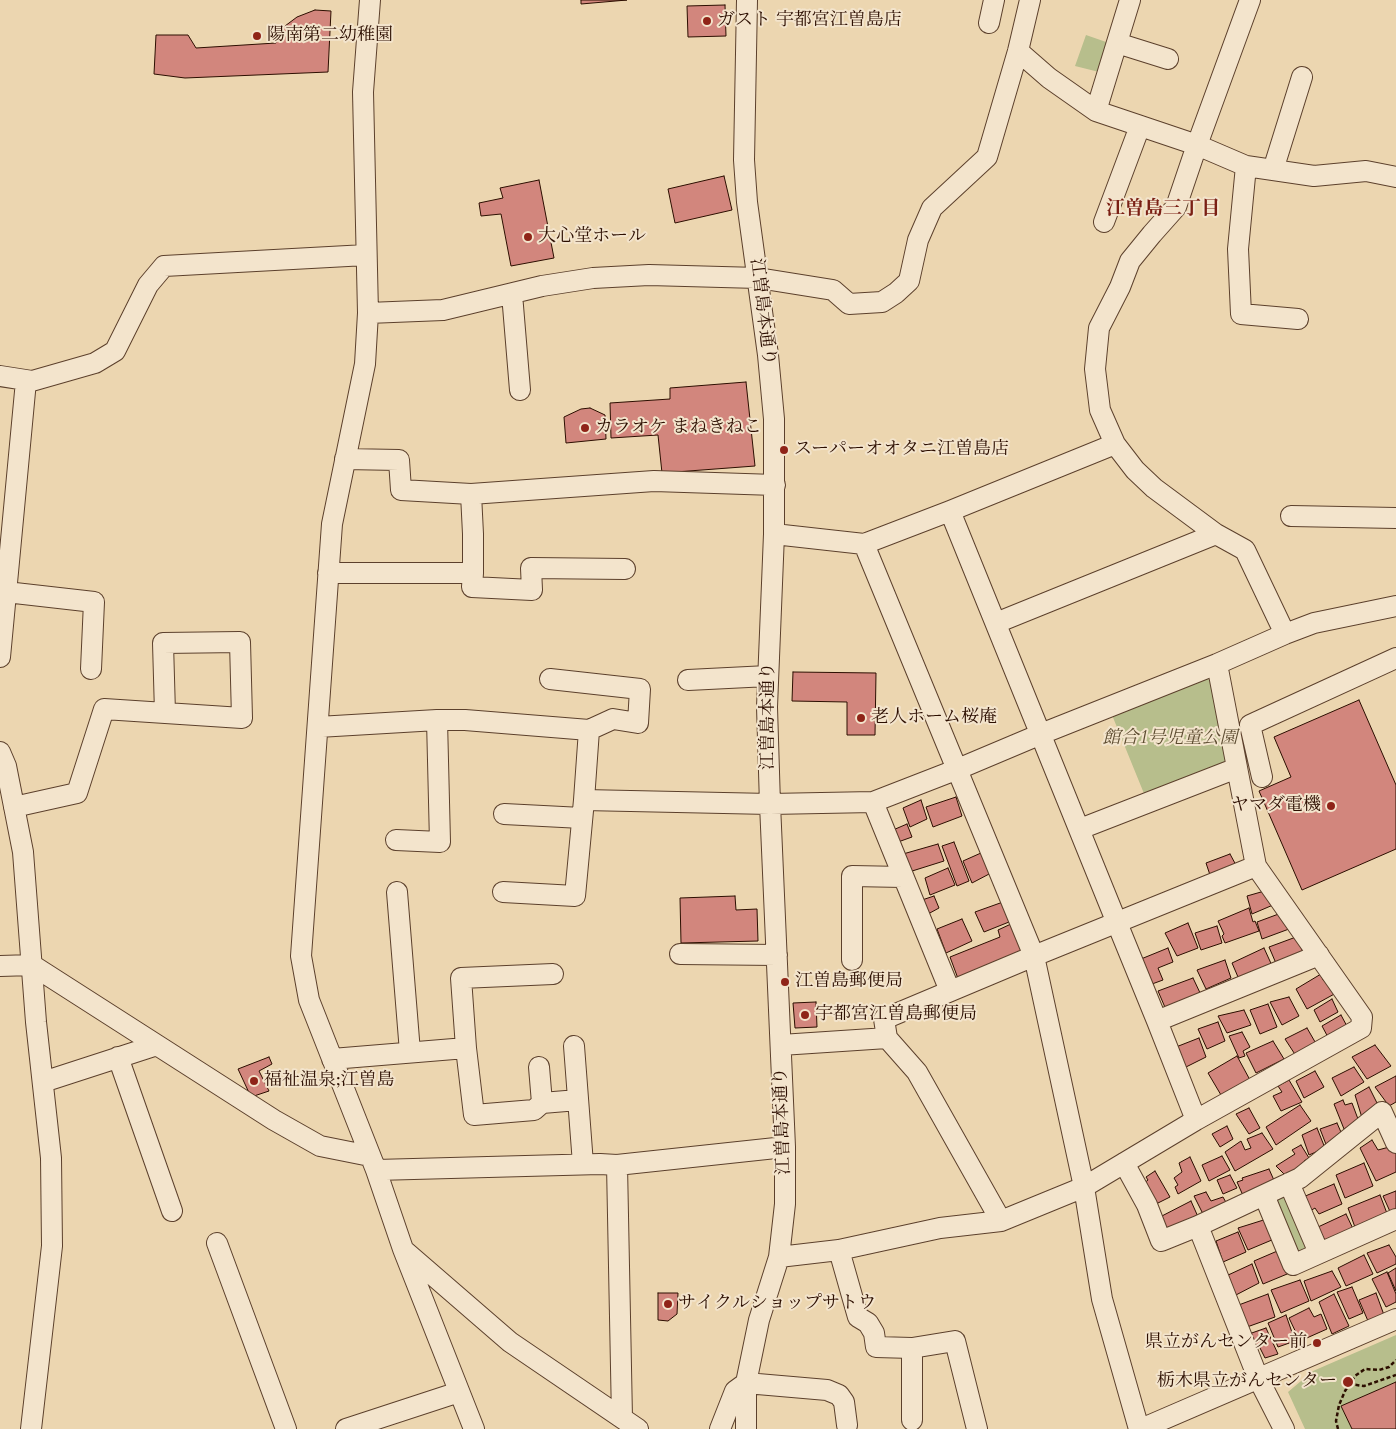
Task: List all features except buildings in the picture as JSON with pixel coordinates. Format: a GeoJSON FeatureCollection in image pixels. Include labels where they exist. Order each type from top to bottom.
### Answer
{"type":"FeatureCollection","features":[{"type":"Feature","properties":{"kind":"street"},"geometry":{"type":"LineString","coordinates":[[370,0],[363,92],[368,313],[365,364],[332,524],[301,956],[309,1000],[373,1164],[403,1249],[474,1429]]}},
{"type":"Feature","properties":{"kind":"street","name":"江曽島本通り"},"geometry":{"type":"LineString","coordinates":[[746,1429],[746,1382],[759,1320],[779,1257],[785,1204],[785,1146],[767,707],[774,534],[774,419],[758,278],[747,202],[744,160],[747,0]]}},
{"type":"Feature","properties":{"kind":"street"},"geometry":{"type":"LineString","coordinates":[[989,23],[994,0]]}},
{"type":"Feature","properties":{"kind":"street"},"geometry":{"type":"LineString","coordinates":[[368,313],[443,310],[542,286],[593,278],[649,275],[758,278],[832,290],[849,304],[882,302],[909,281],[918,240],[932,208],[987,157],[1018,51],[1030,0]]}},
{"type":"Feature","properties":{"kind":"street"},"geometry":{"type":"LineString","coordinates":[[1250,0],[1176,207],[1130,261],[1120,287],[1099,328],[1095,369],[1100,410],[1115,444],[1135,470],[1154,488],[1216,534],[1245,550],[1285,634]]}},
{"type":"Feature","properties":{"kind":"street"},"geometry":{"type":"LineString","coordinates":[[1096,111],[1128,1]]}},
{"type":"Feature","properties":{"kind":"street"},"geometry":{"type":"LineString","coordinates":[[1117,43],[1168,59]]}},
{"type":"Feature","properties":{"kind":"street"},"geometry":{"type":"LineString","coordinates":[[1018,51],[1049,78],[1096,111],[1197,145],[1246,166],[1314,176],[1366,171],[1396,178]]}},
{"type":"Feature","properties":{"kind":"street"},"geometry":{"type":"LineString","coordinates":[[1273,170],[1302,77]]}},
{"type":"Feature","properties":{"kind":"street"},"geometry":{"type":"LineString","coordinates":[[1104,222],[1140,126]]}},
{"type":"Feature","properties":{"kind":"street"},"geometry":{"type":"LineString","coordinates":[[1246,166],[1238,249],[1241,314],[1298,319]]}},
{"type":"Feature","properties":{"kind":"street"},"geometry":{"type":"LineString","coordinates":[[0,376],[32,381],[94,363],[115,351],[148,285],[164,266],[366,255]]}},
{"type":"Feature","properties":{"kind":"street"},"geometry":{"type":"LineString","coordinates":[[512,294],[520,390]]}},
{"type":"Feature","properties":{"kind":"street"},"geometry":{"type":"LineString","coordinates":[[0,657],[2,614],[6,592],[4,569],[26,380]]}},
{"type":"Feature","properties":{"kind":"street"},"geometry":{"type":"LineString","coordinates":[[774,534],[864,544],[1115,444]]}},
{"type":"Feature","properties":{"kind":"street"},"geometry":{"type":"LineString","coordinates":[[345,459],[400,460],[401,490],[472,494],[654,481],[775,485]]}},
{"type":"Feature","properties":{"kind":"street"},"geometry":{"type":"LineString","coordinates":[[472,494],[472,588],[532,590],[531,568],[625,569]]}},
{"type":"Feature","properties":{"kind":"street"},"geometry":{"type":"LineString","coordinates":[[950,511],[1158,1021],[1196,1120]]}},
{"type":"Feature","properties":{"kind":"street"},"geometry":{"type":"LineString","coordinates":[[1291,516],[1396,518]]}},
{"type":"Feature","properties":{"kind":"street"},"geometry":{"type":"LineString","coordinates":[[996,623],[1216,534]]}},
{"type":"Feature","properties":{"kind":"street"},"geometry":{"type":"LineString","coordinates":[[864,544],[1034,956],[1084,1187],[1102,1299],[1140,1429],[1396,1319]]}},
{"type":"Feature","properties":{"kind":"street"},"geometry":{"type":"LineString","coordinates":[[328,573],[473,573]]}},
{"type":"Feature","properties":{"kind":"street"},"geometry":{"type":"LineString","coordinates":[[6,592],[94,602],[91,669]]}},
{"type":"Feature","properties":{"kind":"street"},"geometry":{"type":"LineString","coordinates":[[504,814],[583,809],[873,802],[1218,664],[1314,623],[1396,606]]}},
{"type":"Feature","properties":{"kind":"street"},"geometry":{"type":"LineString","coordinates":[[14,807],[77,793],[104,710],[242,718],[240,642],[163,642],[165,713]]}},
{"type":"Feature","properties":{"kind":"street"},"geometry":{"type":"LineString","coordinates":[[1262,777],[1250,725],[1396,658]]}},
{"type":"Feature","properties":{"kind":"street"},"geometry":{"type":"LineString","coordinates":[[779,1257],[838,1250],[940,1228],[1001,1221],[1084,1187],[1196,1120],[1361,1028],[1362,1017],[1256,866],[1218,664]]}},
{"type":"Feature","properties":{"kind":"street"},"geometry":{"type":"LineString","coordinates":[[688,680],[768,676]]}},
{"type":"Feature","properties":{"kind":"street"},"geometry":{"type":"LineString","coordinates":[[318,727],[465,720],[588,730],[613,719],[638,723],[640,689],[550,679]]}},
{"type":"Feature","properties":{"kind":"street"},"geometry":{"type":"LineString","coordinates":[[396,840],[440,842],[436,720]]}},
{"type":"Feature","properties":{"kind":"street"},"geometry":{"type":"LineString","coordinates":[[503,892],[575,896],[588,730]]}},
{"type":"Feature","properties":{"kind":"street"},"geometry":{"type":"LineString","coordinates":[[0,752],[6,766],[23,852],[36,1022],[51,1158],[52,1246],[31,1429]]}},
{"type":"Feature","properties":{"kind":"street"},"geometry":{"type":"LineString","coordinates":[[1080,829],[1237,768]]}},
{"type":"Feature","properties":{"kind":"street"},"geometry":{"type":"LineString","coordinates":[[873,802],[950,992]]}},
{"type":"Feature","properties":{"kind":"street"},"geometry":{"type":"LineString","coordinates":[[1001,1221],[917,1072],[887,1038],[884,1019],[1256,866]]}},
{"type":"Feature","properties":{"kind":"street"},"geometry":{"type":"LineString","coordinates":[[852,960],[852,876],[903,877]]}},
{"type":"Feature","properties":{"kind":"street"},"geometry":{"type":"LineString","coordinates":[[397,892],[410,1052]]}},
{"type":"Feature","properties":{"kind":"street"},"geometry":{"type":"LineString","coordinates":[[680,954],[777,956]]}},
{"type":"Feature","properties":{"kind":"street"},"geometry":{"type":"LineString","coordinates":[[1158,1021],[1318,955]]}},
{"type":"Feature","properties":{"kind":"street"},"geometry":{"type":"LineString","coordinates":[[0,966],[32,965],[274,1120],[320,1146],[373,1164],[617,1165],[785,1146]]}},
{"type":"Feature","properties":{"kind":"street"},"geometry":{"type":"LineString","coordinates":[[553,974],[461,978],[466,1048],[474,1115],[534,1110],[542,1103],[578,1100]]}},
{"type":"Feature","properties":{"kind":"street"},"geometry":{"type":"LineString","coordinates":[[781,1045],[887,1038]]}},
{"type":"Feature","properties":{"kind":"street"},"geometry":{"type":"LineString","coordinates":[[43,1082],[157,1044]]}},
{"type":"Feature","properties":{"kind":"street"},"geometry":{"type":"LineString","coordinates":[[574,1046],[583,1164]]}},
{"type":"Feature","properties":{"kind":"street"},"geometry":{"type":"LineString","coordinates":[[332,1059],[466,1048]]}},
{"type":"Feature","properties":{"kind":"street"},"geometry":{"type":"LineString","coordinates":[[118,1057],[172,1211]]}},
{"type":"Feature","properties":{"kind":"street"},"geometry":{"type":"LineString","coordinates":[[539,1067],[542,1103]]}},
{"type":"Feature","properties":{"kind":"street"},"geometry":{"type":"LineString","coordinates":[[1124,1163],[1147,1205],[1161,1242],[1300,1178],[1382,1112],[1396,1143]]}},
{"type":"Feature","properties":{"kind":"street"},"geometry":{"type":"LineString","coordinates":[[617,1165],[622,1418]]}},
{"type":"Feature","properties":{"kind":"street"},"geometry":{"type":"LineString","coordinates":[[1289,1182],[1319,1253]]}},
{"type":"Feature","properties":{"kind":"street"},"geometry":{"type":"LineString","coordinates":[[1264,1195],[1294,1265],[1396,1219]]}},
{"type":"Feature","properties":{"kind":"street"},"geometry":{"type":"LineString","coordinates":[[1198,1226],[1258,1378],[1284,1429]]}},
{"type":"Feature","properties":{"kind":"street"},"geometry":{"type":"LineString","coordinates":[[217,1244],[286,1429]]}},
{"type":"Feature","properties":{"kind":"street"},"geometry":{"type":"LineString","coordinates":[[403,1249],[510,1342],[638,1429]]}},
{"type":"Feature","properties":{"kind":"street"},"geometry":{"type":"LineString","coordinates":[[838,1250],[858,1317],[868,1323],[874,1333],[876,1346],[912,1348],[955,1341],[977,1429]]}},
{"type":"Feature","properties":{"kind":"street"},"geometry":{"type":"LineString","coordinates":[[912,1348],[912,1420]]}},
{"type":"Feature","properties":{"kind":"street"},"geometry":{"type":"LineString","coordinates":[[720,1429],[735,1391],[746,1382],[827,1390],[839,1395],[844,1402],[847,1425]]}},
{"type":"Feature","properties":{"kind":"street"},"geometry":{"type":"LineString","coordinates":[[346,1429],[459,1392]]}},
{"type":"Feature","properties":{"kind":"path"},"geometry":{"type":"LineString","coordinates":[[1338,1429],[1336,1421],[1339,1405],[1355,1376],[1365,1369],[1379,1370],[1389,1367],[1396,1360]]}},
{"type":"Feature","properties":{"kind":"path"},"geometry":{"type":"LineString","coordinates":[[1349,1384],[1364,1386],[1396,1375]]}},
{"type":"Feature","properties":{"kind":"green space"},"geometry":{"type":"Polygon","coordinates":[[[1086,35],[1109,43],[1099,72],[1075,66],[1086,35]]]}},
{"type":"Feature","properties":{"kind":"green space","name":"館合1号児童公園"},"geometry":{"type":"Polygon","coordinates":[[[1206,676],[1212,684],[1227,758],[1221,767],[1145,796],[1112,715],[1206,676]]]}},
{"type":"Feature","properties":{"kind":"green space"},"geometry":{"type":"Polygon","coordinates":[[[1285,1191],[1313,1249],[1300,1259],[1273,1196],[1285,1191]]]}},
{"type":"Feature","properties":{"kind":"green space","name":"栃木県立がんセンター"},"geometry":{"type":"Polygon","coordinates":[[[1396,1335],[1396,1382],[1341,1406],[1352,1429],[1305,1429],[1288,1392],[1313,1371],[1396,1335]]]}},
{"type":"Feature","properties":{"kind":"place","name":"ガスト 宇都宮江曽島店"},"geometry":{"type":"Point","coordinates":[707,21]}},
{"type":"Feature","properties":{"kind":"place","name":"陽南第二幼稚園"},"geometry":{"type":"Point","coordinates":[257,36]}},
{"type":"Feature","properties":{"kind":"place","name":"大心堂ホール"},"geometry":{"type":"Point","coordinates":[528,237]}},
{"type":"Feature","properties":{"kind":"place","name":"カラオケ まねきねこ"},"geometry":{"type":"Point","coordinates":[585,428]}},
{"type":"Feature","properties":{"kind":"place","name":"スーパーオオタニ江曽島店"},"geometry":{"type":"Point","coordinates":[784,450]}},
{"type":"Feature","properties":{"kind":"place","name":"老人ホーム桜庵"},"geometry":{"type":"Point","coordinates":[861,718]}},
{"type":"Feature","properties":{"kind":"place","name":"ヤマダ電機"},"geometry":{"type":"Point","coordinates":[1331,806]}},
{"type":"Feature","properties":{"kind":"place","name":"江曽島郵便局"},"geometry":{"type":"Point","coordinates":[785,982]}},
{"type":"Feature","properties":{"kind":"place","name":"宇都宮江曽島郵便局"},"geometry":{"type":"Point","coordinates":[805,1015]}},
{"type":"Feature","properties":{"kind":"place","name":"福祉温泉;江曽島"},"geometry":{"type":"Point","coordinates":[254,1081]}},
{"type":"Feature","properties":{"kind":"place","name":"サイクルショップサトウ"},"geometry":{"type":"Point","coordinates":[668,1304]}},
{"type":"Feature","properties":{"kind":"place","name":"県立がんセンター前"},"geometry":{"type":"Point","coordinates":[1317,1343]}},
{"type":"Feature","properties":{"kind":"place","name":"栃木県立がんセンター"},"geometry":{"type":"Point","coordinates":[1348,1382]}},
{"type":"Feature","properties":{"kind":"district","name":"江曽島三丁目"},"geometry":{"type":"Point","coordinates":[1163,210]}}]}
